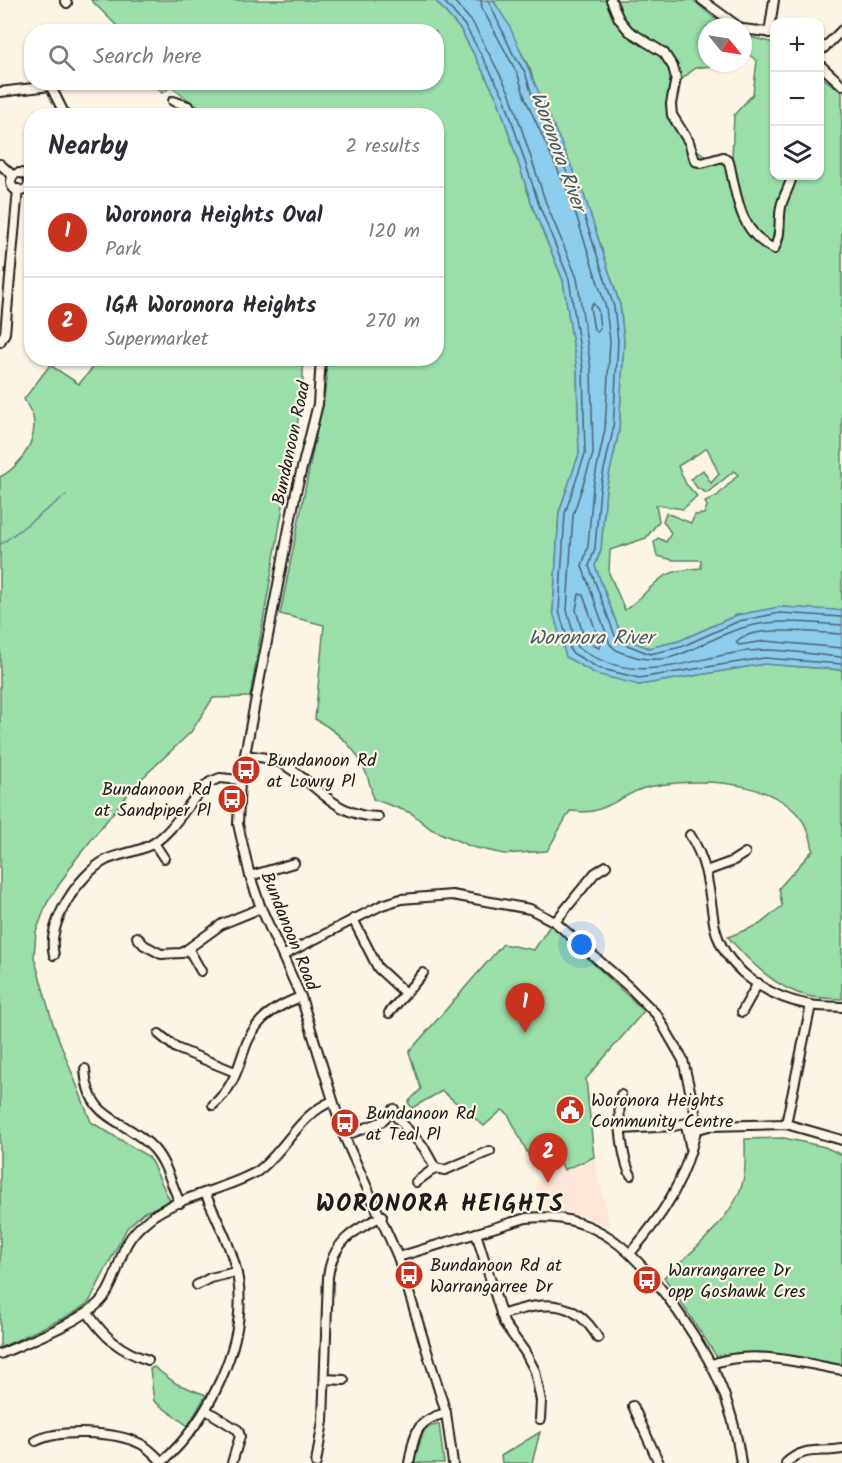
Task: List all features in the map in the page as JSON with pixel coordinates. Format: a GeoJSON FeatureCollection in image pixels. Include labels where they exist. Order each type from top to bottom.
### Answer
{"type":"FeatureCollection","features":[{"type":"Feature","properties":{"kind":"street"},"geometry":{"type":"LineString","coordinates":[[611,0],[619,19],[628,31],[664,53],[673,66],[676,78],[671,104],[672,115],[689,142],[695,161],[702,163],[723,158],[729,162],[740,214],[750,231],[764,244],[774,249],[781,234],[782,203],[788,193],[791,180]]}},
{"type":"Feature","properties":{"kind":"street"},"geometry":{"type":"LineString","coordinates":[[702,0],[727,18]]}},
{"type":"Feature","properties":{"kind":"street"},"geometry":{"type":"LineString","coordinates":[[773,18],[774,0]]}},
{"type":"Feature","properties":{"kind":"street"},"geometry":{"type":"LineString","coordinates":[[752,30],[770,33]]}},
{"type":"Feature","properties":{"kind":"street"},"geometry":{"type":"LineString","coordinates":[[824,45],[842,30]]}},
{"type":"Feature","properties":{"kind":"street"},"geometry":{"type":"LineString","coordinates":[[824,69],[842,85]]}},
{"type":"Feature","properties":{"kind":"street"},"geometry":{"type":"LineString","coordinates":[[0,92],[24,88]]}},
{"type":"Feature","properties":{"kind":"street"},"geometry":{"type":"LineString","coordinates":[[53,90],[62,108]]}},
{"type":"Feature","properties":{"kind":"street"},"geometry":{"type":"LineString","coordinates":[[173,101],[189,108]]}},
{"type":"Feature","properties":{"kind":"street"},"geometry":{"type":"LineString","coordinates":[[0,164],[12,175],[12,185],[24,190]]}},
{"type":"Feature","properties":{"kind":"street"},"geometry":{"type":"LineString","coordinates":[[12,175],[24,175]]}},
{"type":"Feature","properties":{"kind":"street"},"geometry":{"type":"LineString","coordinates":[[0,342],[5,333],[4,297],[18,189]]}},
{"type":"Feature","properties":{"kind":"street","name":"Bundanoon Road"},"geometry":{"type":"LineString","coordinates":[[320,366],[318,404],[296,492],[240,780],[238,824],[250,876],[261,908],[301,997],[344,1136],[382,1216],[398,1257],[446,1413],[453,1463]]}},
{"type":"Feature","properties":{"kind":"street"},"geometry":{"type":"LineString","coordinates":[[245,754],[276,761],[330,802],[361,814],[378,817]]}},
{"type":"Feature","properties":{"kind":"street"},"geometry":{"type":"LineString","coordinates":[[54,955],[51,939],[59,913],[93,871],[107,860],[154,843],[210,782],[220,778],[240,780]]}},
{"type":"Feature","properties":{"kind":"street"},"geometry":{"type":"LineString","coordinates":[[690,835],[706,871],[714,924],[720,943],[736,966],[758,983],[781,996],[811,1005],[842,1007]]}},
{"type":"Feature","properties":{"kind":"street"},"geometry":{"type":"LineString","coordinates":[[154,843],[164,858]]}},
{"type":"Feature","properties":{"kind":"street"},"geometry":{"type":"LineString","coordinates":[[706,871],[731,862],[745,853]]}},
{"type":"Feature","properties":{"kind":"street"},"geometry":{"type":"LineString","coordinates":[[250,876],[294,862]]}},
{"type":"Feature","properties":{"kind":"street"},"geometry":{"type":"LineString","coordinates":[[555,922],[595,873],[606,866]]}},
{"type":"Feature","properties":{"kind":"street"},"geometry":{"type":"LineString","coordinates":[[284,955],[391,902],[442,895],[522,907],[555,922],[642,999],[663,1023],[686,1070],[693,1110],[693,1126],[691,1146],[682,1176],[669,1205],[631,1252]]}},
{"type":"Feature","properties":{"kind":"street"},"geometry":{"type":"LineString","coordinates":[[137,937],[144,945],[161,954],[175,954],[189,950],[214,928],[261,908]]}},
{"type":"Feature","properties":{"kind":"street"},"geometry":{"type":"LineString","coordinates":[[353,919],[378,968],[405,993]]}},
{"type":"Feature","properties":{"kind":"street"},"geometry":{"type":"LineString","coordinates":[[189,950],[201,971]]}},
{"type":"Feature","properties":{"kind":"street"},"geometry":{"type":"LineString","coordinates":[[389,1013],[423,973]]}},
{"type":"Feature","properties":{"kind":"street"},"geometry":{"type":"LineString","coordinates":[[741,1012],[758,983]]}},
{"type":"Feature","properties":{"kind":"street"},"geometry":{"type":"LineString","coordinates":[[213,1105],[227,1090],[248,1038],[260,1020],[275,1007],[301,997]]}},
{"type":"Feature","properties":{"kind":"street"},"geometry":{"type":"LineString","coordinates":[[786,1124],[811,1005]]}},
{"type":"Feature","properties":{"kind":"street"},"geometry":{"type":"LineString","coordinates":[[159,1034],[170,1045],[234,1072]]}},
{"type":"Feature","properties":{"kind":"street"},"geometry":{"type":"LineString","coordinates":[[85,1070],[86,1084],[97,1107],[153,1148],[162,1161],[180,1203]]}},
{"type":"Feature","properties":{"kind":"street"},"geometry":{"type":"LineString","coordinates":[[621,1095],[621,1129],[626,1163],[631,1175]]}},
{"type":"Feature","properties":{"kind":"street"},"geometry":{"type":"LineString","coordinates":[[0,1354],[88,1312],[107,1293],[119,1258],[132,1236],[154,1215],[258,1171],[270,1161],[309,1114],[333,1101]]}},
{"type":"Feature","properties":{"kind":"street"},"geometry":{"type":"LineString","coordinates":[[344,1136],[375,1125],[393,1111],[424,1148],[435,1168]]}},
{"type":"Feature","properties":{"kind":"street"},"geometry":{"type":"LineString","coordinates":[[621,1129],[786,1124],[842,1140]]}},
{"type":"Feature","properties":{"kind":"street"},"geometry":{"type":"LineString","coordinates":[[416,1182],[435,1168],[445,1170],[490,1151]]}},
{"type":"Feature","properties":{"kind":"street"},"geometry":{"type":"LineString","coordinates":[[36,1441],[61,1432],[124,1438],[142,1444],[161,1463],[184,1441],[206,1410],[235,1334],[239,1311],[236,1272],[206,1193]]}},
{"type":"Feature","properties":{"kind":"street"},"geometry":{"type":"LineString","coordinates":[[316,1463],[323,1421],[328,1277],[332,1257],[348,1235],[382,1216]]}},
{"type":"Feature","properties":{"kind":"street"},"geometry":{"type":"LineString","coordinates":[[398,1257],[523,1220],[575,1222],[602,1232],[631,1252],[654,1279],[712,1364],[729,1405],[741,1463]]}},
{"type":"Feature","properties":{"kind":"street"},"geometry":{"type":"LineString","coordinates":[[476,1233],[501,1315],[507,1329],[525,1352],[535,1371],[541,1401],[540,1419]]}},
{"type":"Feature","properties":{"kind":"street"},"geometry":{"type":"LineString","coordinates":[[197,1285],[210,1278],[236,1272]]}},
{"type":"Feature","properties":{"kind":"street"},"geometry":{"type":"LineString","coordinates":[[501,1315],[534,1305],[560,1307],[586,1321],[598,1338]]}},
{"type":"Feature","properties":{"kind":"street"},"geometry":{"type":"LineString","coordinates":[[88,1312],[99,1330],[113,1343],[148,1360]]}},
{"type":"Feature","properties":{"kind":"street"},"geometry":{"type":"LineString","coordinates":[[712,1364],[741,1357],[792,1359],[842,1370]]}},
{"type":"Feature","properties":{"kind":"street"},"geometry":{"type":"LineString","coordinates":[[325,1379],[344,1380]]}},
{"type":"Feature","properties":{"kind":"street"},"geometry":{"type":"LineString","coordinates":[[633,1406],[659,1463]]}},
{"type":"Feature","properties":{"kind":"street"},"geometry":{"type":"LineString","coordinates":[[206,1410],[238,1430],[240,1436],[232,1463]]}},
{"type":"Feature","properties":{"kind":"street"},"geometry":{"type":"LineString","coordinates":[[409,1463],[417,1429],[431,1417],[446,1413]]}},
{"type":"Feature","properties":{"kind":"street"},"geometry":{"type":"LineString","coordinates":[[786,1463],[798,1454],[809,1450],[842,1449]]}},
{"type":"Feature","properties":{"kind":"shaded area"},"geometry":{"type":"Polygon","coordinates":[[[594,1157],[610,1227],[578,1214],[545,1209],[534,1183],[594,1157]]]}},
{"type":"Feature","properties":{"kind":"green space"},"geometry":{"type":"Polygon","coordinates":[[[91,0],[435,0],[461,30],[498,100],[533,208],[563,280],[577,370],[579,454],[559,512],[553,612],[639,685],[764,664],[842,670],[842,999],[812,997],[785,987],[764,973],[728,937],[760,924],[782,906],[779,888],[813,850],[806,826],[791,808],[771,796],[748,787],[722,783],[696,782],[648,787],[600,809],[588,812],[570,811],[547,851],[504,854],[472,847],[431,829],[411,813],[373,799],[366,773],[354,752],[338,734],[315,719],[324,625],[280,614],[327,380],[325,366],[444,366],[444,108],[198,108],[175,90],[444,90],[444,24],[115,24],[91,0]]]}},
{"type":"Feature","properties":{"kind":"green space"},"geometry":{"type":"Polygon","coordinates":[[[493,0],[693,0],[714,18],[698,18],[698,68],[680,81],[668,105],[682,132],[694,147],[701,154],[719,164],[732,158],[734,115],[753,94],[757,61],[752,57],[752,37],[770,42],[770,180],[824,180],[824,79],[842,92],[842,611],[780,607],[737,615],[679,641],[649,648],[622,638],[595,566],[601,549],[606,489],[619,431],[624,341],[620,305],[584,195],[537,93],[530,69],[493,0]],[[707,448],[678,466],[686,484],[697,496],[683,509],[656,505],[659,521],[646,538],[610,550],[609,573],[625,610],[665,576],[673,572],[701,568],[701,560],[673,560],[657,556],[654,542],[658,538],[666,542],[671,533],[663,521],[666,513],[691,523],[695,515],[704,514],[707,506],[705,502],[717,496],[738,475],[734,471],[707,493],[697,488],[691,479],[703,470],[711,483],[719,474],[707,448]]]}},
{"type":"Feature","properties":{"kind":"green space"},"geometry":{"type":"Polygon","coordinates":[[[49,366],[79,384],[94,366],[303,366],[303,391],[250,697],[213,698],[191,732],[137,783],[76,859],[47,903],[36,932],[34,957],[53,1024],[91,1122],[149,1157],[170,1201],[143,1213],[127,1228],[89,1302],[74,1313],[0,1348],[0,477],[21,460],[30,443],[33,435],[33,417],[24,399],[49,366]]]}},
{"type":"Feature","properties":{"kind":"green space"},"geometry":{"type":"Polygon","coordinates":[[[551,924],[644,1011],[586,1079],[594,1157],[564,1170],[554,1147],[530,1158],[508,1114],[502,1110],[484,1126],[442,1091],[412,1108],[408,1102],[421,1089],[409,1052],[503,944],[534,950],[551,924]]]}},
{"type":"Feature","properties":{"kind":"green space"},"geometry":{"type":"Polygon","coordinates":[[[784,1138],[825,1147],[842,1155],[842,1367],[796,1356],[748,1354],[717,1357],[664,1277],[712,1231],[733,1204],[744,1176],[745,1139],[784,1138]]]}},
{"type":"Feature","properties":{"kind":"green space"},"geometry":{"type":"Polygon","coordinates":[[[154,1367],[177,1384],[206,1395],[188,1426],[154,1401],[150,1369],[154,1367]]]}},
{"type":"Feature","properties":{"kind":"green space"},"geometry":{"type":"Polygon","coordinates":[[[439,1424],[444,1463],[413,1463],[425,1428],[439,1424]]]}},
{"type":"Feature","properties":{"kind":"green space"},"geometry":{"type":"Polygon","coordinates":[[[540,1432],[532,1463],[502,1463],[501,1456],[540,1432]]]}},
{"type":"Feature","properties":{"kind":"water","name":"Woronora River"},"geometry":{"type":"Polygon","coordinates":[[[435,0],[493,0],[509,25],[584,195],[620,305],[624,341],[619,431],[606,489],[601,549],[595,566],[622,638],[649,648],[679,641],[737,615],[780,607],[836,610],[842,611],[842,670],[764,664],[639,685],[596,674],[566,657],[553,612],[559,512],[579,454],[577,370],[563,280],[533,208],[498,100],[461,30],[435,0]]]}},
{"type":"Feature","properties":{"kind":"waterway"},"geometry":{"type":"LineString","coordinates":[[0,545],[66,495]]}},
{"type":"Feature","properties":{"kind":"place","name":"Bundanoon Rd at Lowry Pl"},"geometry":{"type":"Point","coordinates":[246,770]}},
{"type":"Feature","properties":{"kind":"place","name":"Bundanoon Rd at Sandpiper Pl"},"geometry":{"type":"Point","coordinates":[232,799]}},
{"type":"Feature","properties":{"kind":"place","name":"Woronora Heights Oval"},"geometry":{"type":"Point","coordinates":[525,1033]}},
{"type":"Feature","properties":{"kind":"place","name":"Woronora Heights Community Centre"},"geometry":{"type":"Point","coordinates":[570,1110]}},
{"type":"Feature","properties":{"kind":"place","name":"Bundanoon Rd at Teal Pl"},"geometry":{"type":"Point","coordinates":[345,1123]}},
{"type":"Feature","properties":{"kind":"place","name":"IGA Woronora Heights"},"geometry":{"type":"Point","coordinates":[548,1183]}},
{"type":"Feature","properties":{"kind":"place","name":"Bundanoon Rd at Warrangarree Dr"},"geometry":{"type":"Point","coordinates":[409,1275]}},
{"type":"Feature","properties":{"kind":"place","name":"Warrangarree Dr opp Goshawk Cres"},"geometry":{"type":"Point","coordinates":[647,1280]}},
{"type":"Feature","properties":{"kind":"district","name":"WORONORA HEIGHTS"},"geometry":{"type":"Point","coordinates":[440,1203]}}]}
